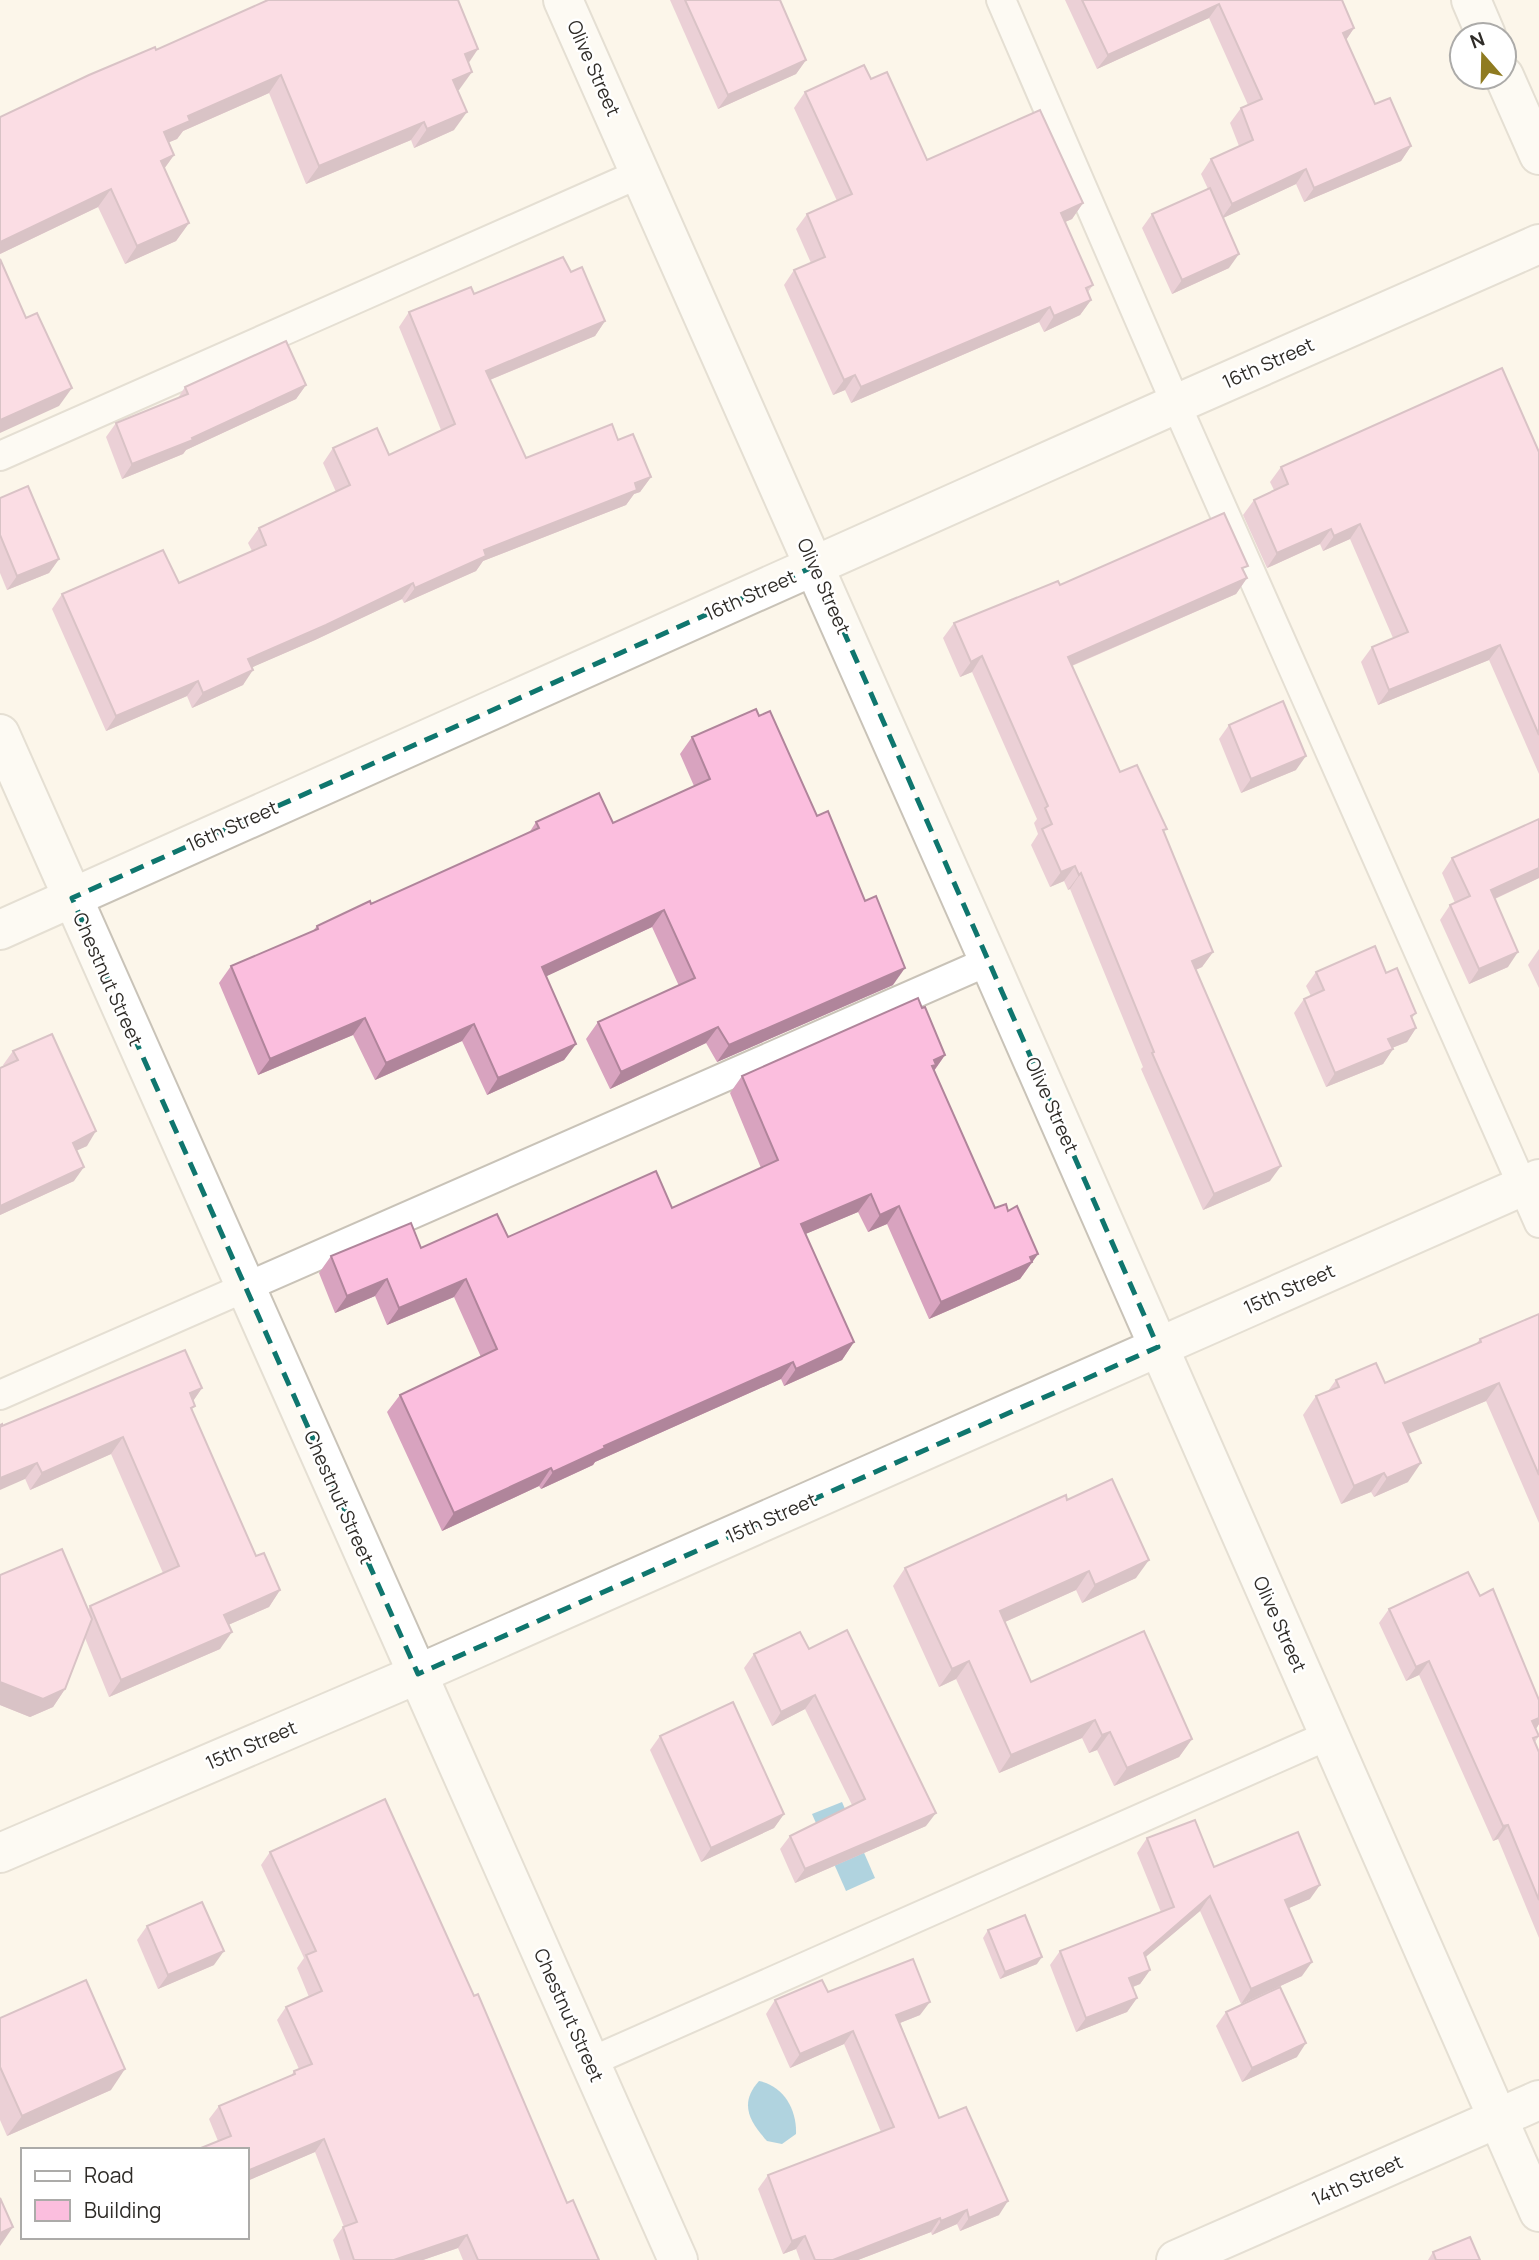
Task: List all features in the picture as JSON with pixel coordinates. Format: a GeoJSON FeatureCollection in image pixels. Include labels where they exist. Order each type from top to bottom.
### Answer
{"type":"FeatureCollection","features":[{"type":"Feature","properties":{"kind":"street","name":"Olive Street"},"geometry":{"type":"LineString","coordinates":[[563,0],[1539,2211]]}},
{"type":"Feature","properties":{"kind":"street"},"geometry":{"type":"LineString","coordinates":[[1471,0],[1480,21]]}},
{"type":"Feature","properties":{"kind":"street"},"geometry":{"type":"LineString","coordinates":[[1511,91],[1539,155]]}},
{"type":"Feature","properties":{"kind":"street","name":"16th Street"},"geometry":{"type":"LineString","coordinates":[[0,930],[1539,244]]}},
{"type":"Feature","properties":{"kind":"street","name":"Chestnut Street"},"geometry":{"type":"LineString","coordinates":[[0,734],[678,2260]]}},
{"type":"Feature","properties":{"kind":"street","name":"15th Street"},"geometry":{"type":"LineString","coordinates":[[0,1853],[418,1674],[1531,1182]]}},
{"type":"Feature","properties":{"kind":"street","name":"14th Street"},"geometry":{"type":"LineString","coordinates":[[1176,2260],[1539,2100]]}},
{"type":"Feature","properties":{"kind":"lane"},"geometry":{"type":"LineString","coordinates":[[1001,0],[1176,404],[1531,1182],[1539,1223]]}},
{"type":"Feature","properties":{"kind":"lane"},"geometry":{"type":"LineString","coordinates":[[0,456],[640,173]]}},
{"type":"Feature","properties":{"kind":"lane"},"geometry":{"type":"LineString","coordinates":[[0,1395],[989,961]]}},
{"type":"Feature","properties":{"kind":"lane"},"geometry":{"type":"LineString","coordinates":[[590,2062],[1329,1735]]}},
{"type":"Feature","properties":{"kind":"highlighted area"},"geometry":{"type":"Polygon","coordinates":[[[815,566],[1158,1347],[418,1674],[72,898],[815,566]]]}},
{"type":"Feature","properties":{"kind":"water"},"geometry":{"type":"Polygon","coordinates":[[[842,1802],[875,1878],[846,1891],[812,1814],[842,1802]]]}},
{"type":"Feature","properties":{"kind":"water"},"geometry":{"type":"Polygon","coordinates":[[[759,2081],[782,2094],[794,2116],[796,2134],[782,2144],[767,2141],[751,2119],[749,2097],[759,2081]]]}},
{"type":"Feature","properties":{"kind":"building"},"geometry":{"type":"Polygon","coordinates":[[[268,0],[458,0],[478,49],[465,54],[472,72],[453,80],[467,112],[427,129],[424,122],[319,166],[281,75],[188,116],[190,121],[164,132],[174,155],[161,161],[189,223],[137,246],[111,189],[0,242],[0,117],[89,75],[155,47],[156,50],[268,0]]]}},
{"type":"Feature","properties":{"kind":"building"},"geometry":{"type":"Polygon","coordinates":[[[685,0],[780,0],[806,60],[728,95],[685,0]]]}},
{"type":"Feature","properties":{"kind":"building"},"geometry":{"type":"Polygon","coordinates":[[[1082,0],[1342,0],[1354,28],[1343,33],[1375,104],[1390,98],[1411,146],[1314,188],[1306,169],[1232,204],[1211,159],[1253,140],[1241,108],[1262,99],[1219,4],[1108,55],[1082,0]]]}},
{"type":"Feature","properties":{"kind":"building"},"geometry":{"type":"Polygon","coordinates":[[[864,65],[871,79],[887,72],[927,160],[1040,110],[1083,203],[1061,213],[1093,285],[1086,288],[1091,300],[1054,316],[1050,307],[861,387],[855,375],[844,380],[794,270],[825,257],[807,214],[852,194],[805,92],[864,65]]]}},
{"type":"Feature","properties":{"kind":"building"},"geometry":{"type":"Polygon","coordinates":[[[1210,188],[1239,254],[1182,280],[1152,214],[1210,188]]]}},
{"type":"Feature","properties":{"kind":"building"},"geometry":{"type":"Polygon","coordinates":[[[563,257],[571,272],[582,267],[605,321],[486,371],[526,458],[612,424],[618,440],[633,434],[651,477],[635,483],[637,490],[484,550],[486,556],[415,588],[413,583],[248,659],[253,670],[203,693],[198,681],[116,716],[62,594],[163,550],[179,583],[266,545],[259,528],[350,485],[333,448],[377,428],[389,455],[455,424],[409,312],[471,287],[474,294],[563,257]]]}},
{"type":"Feature","properties":{"kind":"building"},"geometry":{"type":"Polygon","coordinates":[[[0,259],[26,318],[37,313],[72,388],[0,420],[0,259]]]}},
{"type":"Feature","properties":{"kind":"building"},"geometry":{"type":"Polygon","coordinates":[[[286,341],[306,385],[192,438],[193,440],[132,464],[116,423],[188,394],[185,387],[286,341]]]}},
{"type":"Feature","properties":{"kind":"building"},"geometry":{"type":"Polygon","coordinates":[[[1502,368],[1539,452],[1539,735],[1500,645],[1389,690],[1372,647],[1408,632],[1360,524],[1334,536],[1331,529],[1277,553],[1254,500],[1288,484],[1281,467],[1502,368]]]}},
{"type":"Feature","properties":{"kind":"building"},"geometry":{"type":"Polygon","coordinates":[[[28,486],[59,559],[17,576],[0,535],[0,498],[28,486]]]}},
{"type":"Feature","properties":{"kind":"building"},"geometry":{"type":"Polygon","coordinates":[[[1224,513],[1248,566],[1242,568],[1247,578],[1068,657],[1120,772],[1137,765],[1167,829],[1163,830],[1213,952],[1192,961],[1281,1166],[1214,1194],[1152,1053],[1154,1052],[1081,873],[1079,875],[1075,866],[1061,872],[1042,829],[1052,824],[1045,808],[1048,806],[982,656],[971,662],[954,623],[1058,581],[1060,585],[1224,513]]]}},
{"type":"Feature","properties":{"kind":"building"},"geometry":{"type":"Polygon","coordinates":[[[1283,701],[1306,756],[1251,779],[1229,725],[1283,701]]]}},
{"type":"Feature","properties":{"kind":"building"},"geometry":{"type":"Polygon","coordinates":[[[756,709],[759,716],[770,711],[817,816],[828,811],[865,901],[876,896],[905,968],[729,1045],[718,1027],[621,1072],[598,1022],[695,978],[664,910],[542,967],[576,1044],[498,1078],[474,1024],[386,1063],[365,1018],[270,1059],[231,966],[318,929],[317,926],[370,901],[371,904],[539,828],[536,822],[599,793],[613,823],[710,779],[692,737],[756,709]]]}},
{"type":"Feature","properties":{"kind":"building"},"geometry":{"type":"Polygon","coordinates":[[[1539,819],[1539,868],[1491,890],[1518,952],[1479,969],[1450,905],[1470,896],[1452,858],[1539,819]]]}},
{"type":"Feature","properties":{"kind":"building"},"geometry":{"type":"Polygon","coordinates":[[[1375,946],[1386,973],[1397,968],[1416,1013],[1411,1016],[1416,1028],[1388,1039],[1393,1049],[1335,1073],[1304,999],[1324,990],[1316,972],[1375,946]]]}},
{"type":"Feature","properties":{"kind":"building"},"geometry":{"type":"Polygon","coordinates":[[[918,998],[922,1008],[925,1007],[945,1055],[934,1060],[936,1065],[932,1066],[995,1208],[1006,1204],[1008,1211],[1017,1206],[1038,1254],[1030,1257],[1032,1262],[941,1302],[899,1206],[880,1215],[871,1194],[801,1224],[854,1342],[796,1369],[793,1362],[604,1446],[605,1448],[553,1472],[551,1468],[454,1513],[400,1395],[497,1349],[466,1279],[399,1308],[387,1279],[347,1296],[331,1256],[411,1223],[421,1248],[497,1214],[508,1237],[656,1171],[672,1208],[778,1160],[742,1076],[918,998]]]}},
{"type":"Feature","properties":{"kind":"building"},"geometry":{"type":"Polygon","coordinates":[[[52,1034],[96,1131],[73,1143],[84,1167],[0,1206],[0,1068],[18,1060],[13,1051],[52,1034]]]}},
{"type":"Feature","properties":{"kind":"building"},"geometry":{"type":"Polygon","coordinates":[[[1539,1314],[1539,1475],[1499,1383],[1403,1423],[1421,1463],[1387,1478],[1384,1473],[1354,1486],[1316,1396],[1339,1387],[1336,1380],[1376,1363],[1385,1383],[1539,1314]]]}},
{"type":"Feature","properties":{"kind":"building"},"geometry":{"type":"Polygon","coordinates":[[[185,1350],[202,1388],[190,1393],[195,1406],[191,1408],[256,1556],[264,1553],[280,1590],[224,1615],[232,1632],[121,1680],[90,1606],[179,1566],[123,1437],[42,1473],[37,1463],[0,1478],[0,1425],[185,1350]]]}},
{"type":"Feature","properties":{"kind":"building"},"geometry":{"type":"Polygon","coordinates":[[[1112,1479],[1149,1560],[1095,1585],[1089,1571],[1000,1611],[1031,1682],[1144,1631],[1192,1739],[1127,1768],[1110,1732],[1102,1735],[1095,1720],[1011,1755],[969,1661],[952,1669],[905,1568],[1066,1495],[1067,1500],[1112,1479]]]}},
{"type":"Feature","properties":{"kind":"building"},"geometry":{"type":"Polygon","coordinates":[[[62,1549],[92,1619],[65,1689],[43,1699],[0,1682],[0,1575],[62,1549]]]}},
{"type":"Feature","properties":{"kind":"building"},"geometry":{"type":"Polygon","coordinates":[[[1468,1572],[1480,1596],[1493,1589],[1539,1700],[1539,1718],[1532,1721],[1539,1736],[1533,1738],[1539,1752],[1539,1900],[1508,1825],[1503,1826],[1429,1661],[1416,1667],[1389,1609],[1468,1572]]]}},
{"type":"Feature","properties":{"kind":"building"},"geometry":{"type":"Polygon","coordinates":[[[847,1630],[936,1813],[805,1869],[790,1836],[865,1799],[815,1695],[781,1712],[754,1654],[800,1632],[809,1649],[847,1630]]]}},
{"type":"Feature","properties":{"kind":"building"},"geometry":{"type":"Polygon","coordinates":[[[733,1702],[784,1814],[711,1848],[660,1736],[733,1702]]]}},
{"type":"Feature","properties":{"kind":"building"},"geometry":{"type":"Polygon","coordinates":[[[385,1799],[474,1996],[478,1994],[567,2203],[573,2200],[599,2260],[478,2260],[467,2235],[394,2260],[354,2260],[343,2227],[357,2222],[324,2139],[248,2171],[248,2148],[201,2148],[231,2136],[219,2106],[295,2074],[294,2071],[312,2064],[286,2007],[322,1991],[306,1955],[316,1951],[270,1852],[385,1799]]]}},
{"type":"Feature","properties":{"kind":"building"},"geometry":{"type":"Polygon","coordinates":[[[1195,1820],[1214,1867],[1298,1832],[1320,1885],[1285,1900],[1312,1962],[1251,1989],[1210,1896],[1144,1953],[1150,1970],[1129,1978],[1137,1998],[1086,2018],[1060,1951],[1174,1907],[1147,1838],[1195,1820]]]}},
{"type":"Feature","properties":{"kind":"building"},"geometry":{"type":"Polygon","coordinates":[[[202,1902],[224,1951],[168,1975],[147,1926],[202,1902]]]}},
{"type":"Feature","properties":{"kind":"building"},"geometry":{"type":"Polygon","coordinates":[[[1025,1915],[1042,1957],[1005,1972],[988,1930],[1025,1915]]]}},
{"type":"Feature","properties":{"kind":"building"},"geometry":{"type":"Polygon","coordinates":[[[913,1959],[930,2002],[896,2015],[939,2118],[966,2107],[1008,2201],[969,2218],[967,2210],[941,2221],[940,2218],[833,2260],[815,2260],[805,2236],[792,2241],[768,2175],[894,2127],[853,2031],[800,2054],[775,2000],[822,1980],[828,1992],[913,1959]]]}},
{"type":"Feature","properties":{"kind":"building"},"geometry":{"type":"Polygon","coordinates":[[[86,1980],[125,2069],[22,2116],[0,2067],[0,2018],[86,1980]]]}},
{"type":"Feature","properties":{"kind":"building"},"geometry":{"type":"Polygon","coordinates":[[[1280,1987],[1306,2043],[1252,2068],[1226,2012],[1280,1987]]]}},
{"type":"Feature","properties":{"kind":"building"},"geometry":{"type":"Polygon","coordinates":[[[0,2198],[13,2227],[0,2233],[0,2198]]]}},
{"type":"Feature","properties":{"kind":"building"},"geometry":{"type":"Polygon","coordinates":[[[1470,2237],[1480,2260],[1436,2260],[1433,2252],[1470,2237]]]}}]}
